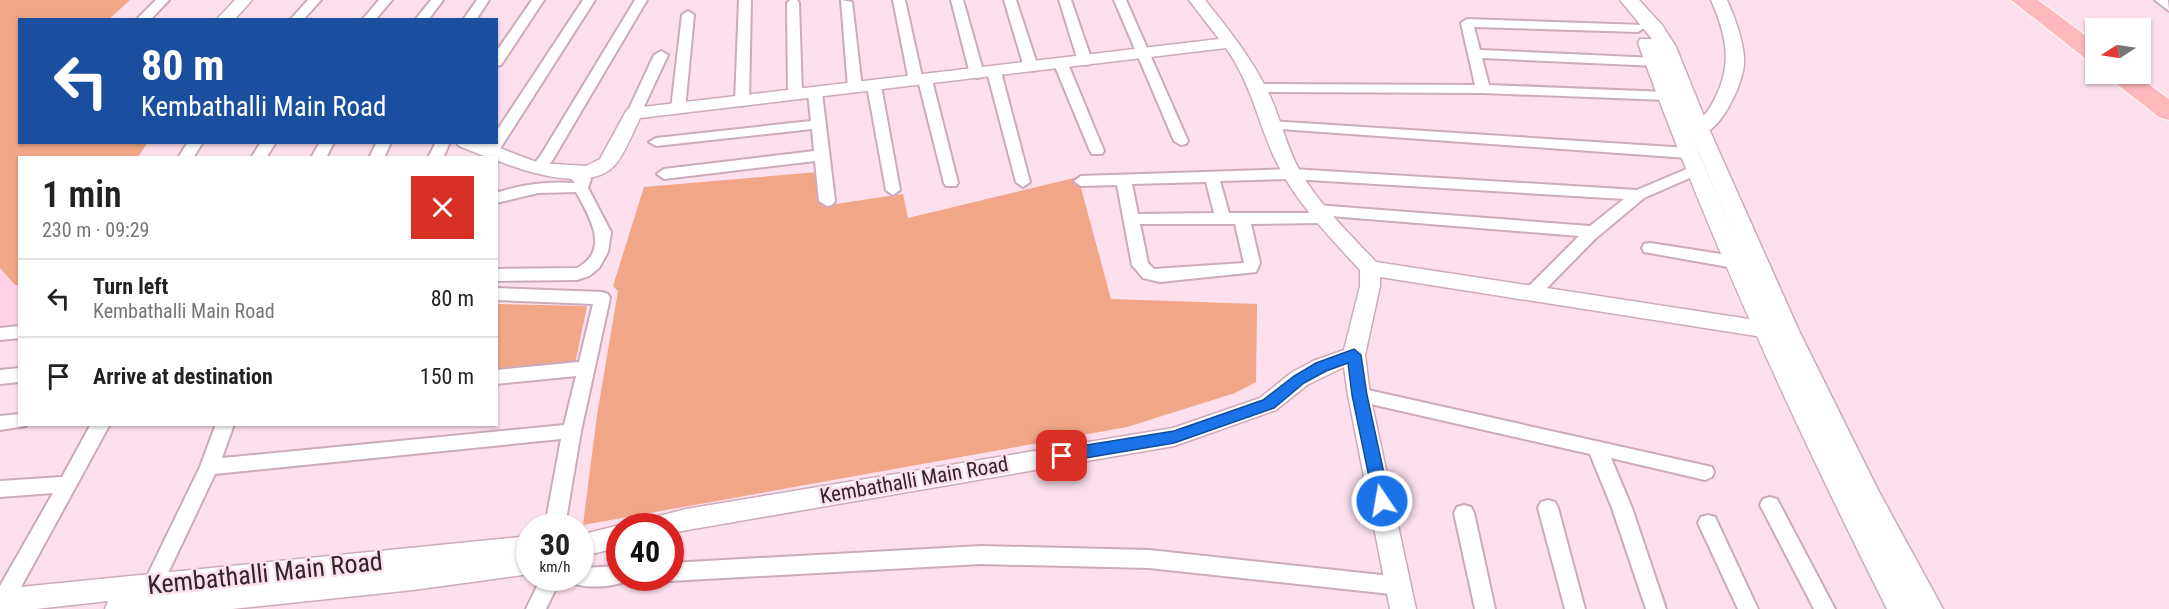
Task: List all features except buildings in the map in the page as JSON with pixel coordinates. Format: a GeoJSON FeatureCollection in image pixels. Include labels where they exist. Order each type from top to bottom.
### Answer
{"type":"FeatureCollection","features":[{"type":"Feature","properties":{"kind":"highway"},"geometry":{"type":"LineString","coordinates":[[2023,0],[2085,47]]}},
{"type":"Feature","properties":{"kind":"highway"},"geometry":{"type":"LineString","coordinates":[[2053,0],[2085,24]]}},
{"type":"Feature","properties":{"kind":"highway"},"geometry":{"type":"LineString","coordinates":[[2151,74],[2169,87]]}},
{"type":"Feature","properties":{"kind":"highway"},"geometry":{"type":"LineString","coordinates":[[2132,84],[2169,112]]}},
{"type":"Feature","properties":{"kind":"main road"},"geometry":{"type":"LineString","coordinates":[[1614,0],[1638,27],[1657,62],[1667,96],[1689,129],[1692,162],[1734,262],[1777,332],[1928,609]]}},
{"type":"Feature","properties":{"kind":"main road"},"geometry":{"type":"LineString","coordinates":[[1629,0],[1667,47],[1689,129],[1777,332],[1828,467],[1902,609]]}},
{"type":"Feature","properties":{"kind":"street"},"geometry":{"type":"LineString","coordinates":[[144,18],[163,0]]}},
{"type":"Feature","properties":{"kind":"street"},"geometry":{"type":"LineString","coordinates":[[226,18],[244,0]]}},
{"type":"Feature","properties":{"kind":"street"},"geometry":{"type":"LineString","coordinates":[[298,18],[315,0]]}},
{"type":"Feature","properties":{"kind":"street"},"geometry":{"type":"LineString","coordinates":[[370,18],[386,0]]}},
{"type":"Feature","properties":{"kind":"street"},"geometry":{"type":"LineString","coordinates":[[423,18],[437,0]]}},
{"type":"Feature","properties":{"kind":"street"},"geometry":{"type":"LineString","coordinates":[[470,18],[483,0]]}},
{"type":"Feature","properties":{"kind":"street"},"geometry":{"type":"LineString","coordinates":[[498,59],[538,0]]}},
{"type":"Feature","properties":{"kind":"street"},"geometry":{"type":"LineString","coordinates":[[498,140],[589,0]]}},
{"type":"Feature","properties":{"kind":"street"},"geometry":{"type":"LineString","coordinates":[[542,164],[641,0]]}},
{"type":"Feature","properties":{"kind":"street"},"geometry":{"type":"LineString","coordinates":[[742,102],[745,0]]}},
{"type":"Feature","properties":{"kind":"street"},"geometry":{"type":"LineString","coordinates":[[899,0],[951,183]]}},
{"type":"Feature","properties":{"kind":"street"},"geometry":{"type":"LineString","coordinates":[[957,0],[1023,182]]}},
{"type":"Feature","properties":{"kind":"street"},"geometry":{"type":"LineString","coordinates":[[1010,0],[1031,67]]}},
{"type":"Feature","properties":{"kind":"street"},"geometry":{"type":"LineString","coordinates":[[1065,0],[1085,61]]}},
{"type":"Feature","properties":{"kind":"street"},"geometry":{"type":"LineString","coordinates":[[1120,0],[1181,141]]}},
{"type":"Feature","properties":{"kind":"street"},"geometry":{"type":"LineString","coordinates":[[1197,0],[1230,43],[1258,88],[1270,125],[1292,174],[1319,214],[1370,268],[1777,332]]}},
{"type":"Feature","properties":{"kind":"street"},"geometry":{"type":"LineString","coordinates":[[1689,129],[1710,121],[1721,105],[1736,62],[1719,0]]}},
{"type":"Feature","properties":{"kind":"street"},"geometry":{"type":"LineString","coordinates":[[2161,0],[2169,7]]}},
{"type":"Feature","properties":{"kind":"street"},"geometry":{"type":"LineString","coordinates":[[846,2],[855,88]]}},
{"type":"Feature","properties":{"kind":"street"},"geometry":{"type":"LineString","coordinates":[[793,3],[795,96]]}},
{"type":"Feature","properties":{"kind":"street"},"geometry":{"type":"LineString","coordinates":[[678,109],[688,15]]}},
{"type":"Feature","properties":{"kind":"street"},"geometry":{"type":"LineString","coordinates":[[1483,89],[1467,23],[1638,27]]}},
{"type":"Feature","properties":{"kind":"street"},"geometry":{"type":"LineString","coordinates":[[634,113],[795,96],[1230,43]]}},
{"type":"Feature","properties":{"kind":"street"},"geometry":{"type":"LineString","coordinates":[[1474,54],[1657,62]]}},
{"type":"Feature","properties":{"kind":"street"},"geometry":{"type":"LineString","coordinates":[[498,197],[515,192],[555,186],[607,163],[661,55]]}},
{"type":"Feature","properties":{"kind":"street"},"geometry":{"type":"LineString","coordinates":[[1061,64],[1097,151]]}},
{"type":"Feature","properties":{"kind":"street"},"geometry":{"type":"LineString","coordinates":[[874,86],[893,190]]}},
{"type":"Feature","properties":{"kind":"street"},"geometry":{"type":"LineString","coordinates":[[1258,88],[1483,89],[1667,96]]}},
{"type":"Feature","properties":{"kind":"street"},"geometry":{"type":"LineString","coordinates":[[815,93],[827,201]]}},
{"type":"Feature","properties":{"kind":"street"},"geometry":{"type":"LineString","coordinates":[[656,141],[819,124]]}},
{"type":"Feature","properties":{"kind":"street"},"geometry":{"type":"LineString","coordinates":[[1270,125],[1692,162]]}},
{"type":"Feature","properties":{"kind":"street"},"geometry":{"type":"LineString","coordinates":[[495,145],[573,177],[603,234],[598,256],[588,271],[577,274],[498,275]]}},
{"type":"Feature","properties":{"kind":"street"},"geometry":{"type":"LineString","coordinates":[[664,174],[823,155]]}},
{"type":"Feature","properties":{"kind":"street"},"geometry":{"type":"LineString","coordinates":[[1532,293],[1594,232],[1639,195],[1692,162]]}},
{"type":"Feature","properties":{"kind":"street"},"geometry":{"type":"LineString","coordinates":[[1081,181],[1292,174],[1639,195]]}},
{"type":"Feature","properties":{"kind":"street"},"geometry":{"type":"LineString","coordinates":[[1212,177],[1223,219]]}},
{"type":"Feature","properties":{"kind":"street"},"geometry":{"type":"LineString","coordinates":[[1124,180],[1140,265],[1149,274],[1160,276],[1250,268],[1252,263],[1242,220]]}},
{"type":"Feature","properties":{"kind":"street"},"geometry":{"type":"LineString","coordinates":[[1132,219],[1242,220],[1319,214],[1594,232]]}},
{"type":"Feature","properties":{"kind":"street"},"geometry":{"type":"LineString","coordinates":[[1650,248],[1734,262]]}},
{"type":"Feature","properties":{"kind":"street"},"geometry":{"type":"LineString","coordinates":[[684,571],[981,555],[1149,559],[1401,597],[1359,395],[1354,355],[1370,286],[1370,268]]}},
{"type":"Feature","properties":{"kind":"street"},"geometry":{"type":"LineString","coordinates":[[498,294],[602,298],[572,431],[557,513]]}},
{"type":"Feature","properties":{"kind":"street"},"geometry":{"type":"LineString","coordinates":[[0,334],[18,332]]}},
{"type":"Feature","properties":{"kind":"street","name":"Kembathalli Main Road"},"geometry":{"type":"LineString","coordinates":[[684,519],[1174,437],[1268,404],[1306,375],[1354,355]]}},
{"type":"Feature","properties":{"kind":"street"},"geometry":{"type":"LineString","coordinates":[[498,377],[586,368]]}},
{"type":"Feature","properties":{"kind":"street"},"geometry":{"type":"LineString","coordinates":[[0,377],[18,375]]}},
{"type":"Feature","properties":{"kind":"street"},"geometry":{"type":"LineString","coordinates":[[1359,395],[1705,471]]}},
{"type":"Feature","properties":{"kind":"street"},"geometry":{"type":"LineString","coordinates":[[0,423],[18,421]]}},
{"type":"Feature","properties":{"kind":"street"},"geometry":{"type":"LineString","coordinates":[[1,602],[100,426]]}},
{"type":"Feature","properties":{"kind":"street"},"geometry":{"type":"LineString","coordinates":[[134,608],[153,584],[209,467],[224,426]]}},
{"type":"Feature","properties":{"kind":"street"},"geometry":{"type":"LineString","coordinates":[[209,467],[572,431]]}},
{"type":"Feature","properties":{"kind":"street"},"geometry":{"type":"LineString","coordinates":[[1597,448],[1622,508],[1656,609]]}},
{"type":"Feature","properties":{"kind":"street"},"geometry":{"type":"LineString","coordinates":[[0,489],[68,484]]}},
{"type":"Feature","properties":{"kind":"street"},"geometry":{"type":"LineString","coordinates":[[1770,505],[1825,609]]}},
{"type":"Feature","properties":{"kind":"street"},"geometry":{"type":"LineString","coordinates":[[1548,508],[1575,609]]}},
{"type":"Feature","properties":{"kind":"street"},"geometry":{"type":"LineString","coordinates":[[1464,513],[1485,609]]}},
{"type":"Feature","properties":{"kind":"street"},"geometry":{"type":"LineString","coordinates":[[1708,523],[1748,609]]}},
{"type":"Feature","properties":{"kind":"street","name":"Kembathalli Main Road"},"geometry":{"type":"LineString","coordinates":[[1,602],[153,584],[516,548]]}},
{"type":"Feature","properties":{"kind":"street","name":"Kembathalli Main Road"},"geometry":{"type":"LineString","coordinates":[[134,608],[413,579],[516,565]]}},
{"type":"Feature","properties":{"kind":"street"},"geometry":{"type":"LineString","coordinates":[[536,609],[545,591]]}},
{"type":"Feature","properties":{"kind":"shaded area"},"geometry":{"type":"Polygon","coordinates":[[[0,0],[130,0],[110,18],[18,18],[18,144],[146,144],[139,156],[18,156],[18,285],[15,285],[0,268],[0,0]]]}},
{"type":"Feature","properties":{"kind":"shaded area"},"geometry":{"type":"Polygon","coordinates":[[[818,172],[822,206],[903,194],[908,218],[1078,177],[1111,299],[1257,304],[1256,382],[1235,393],[1127,427],[650,513],[606,513],[606,521],[594,523],[594,513],[585,513],[597,415],[618,291],[613,286],[644,187],[818,172]]]}},
{"type":"Feature","properties":{"kind":"shaded area"},"geometry":{"type":"Polygon","coordinates":[[[0,268],[18,285],[18,325],[0,326],[0,268]]]}},
{"type":"Feature","properties":{"kind":"shaded area"},"geometry":{"type":"Polygon","coordinates":[[[498,304],[587,306],[575,364],[498,372],[498,304]]]}},
{"type":"Feature","properties":{"kind":"route"},"geometry":{"type":"LineString","coordinates":[[1062,456],[1174,437],[1268,404],[1299,380],[1321,367],[1354,355],[1359,395],[1382,501]]}}]}
